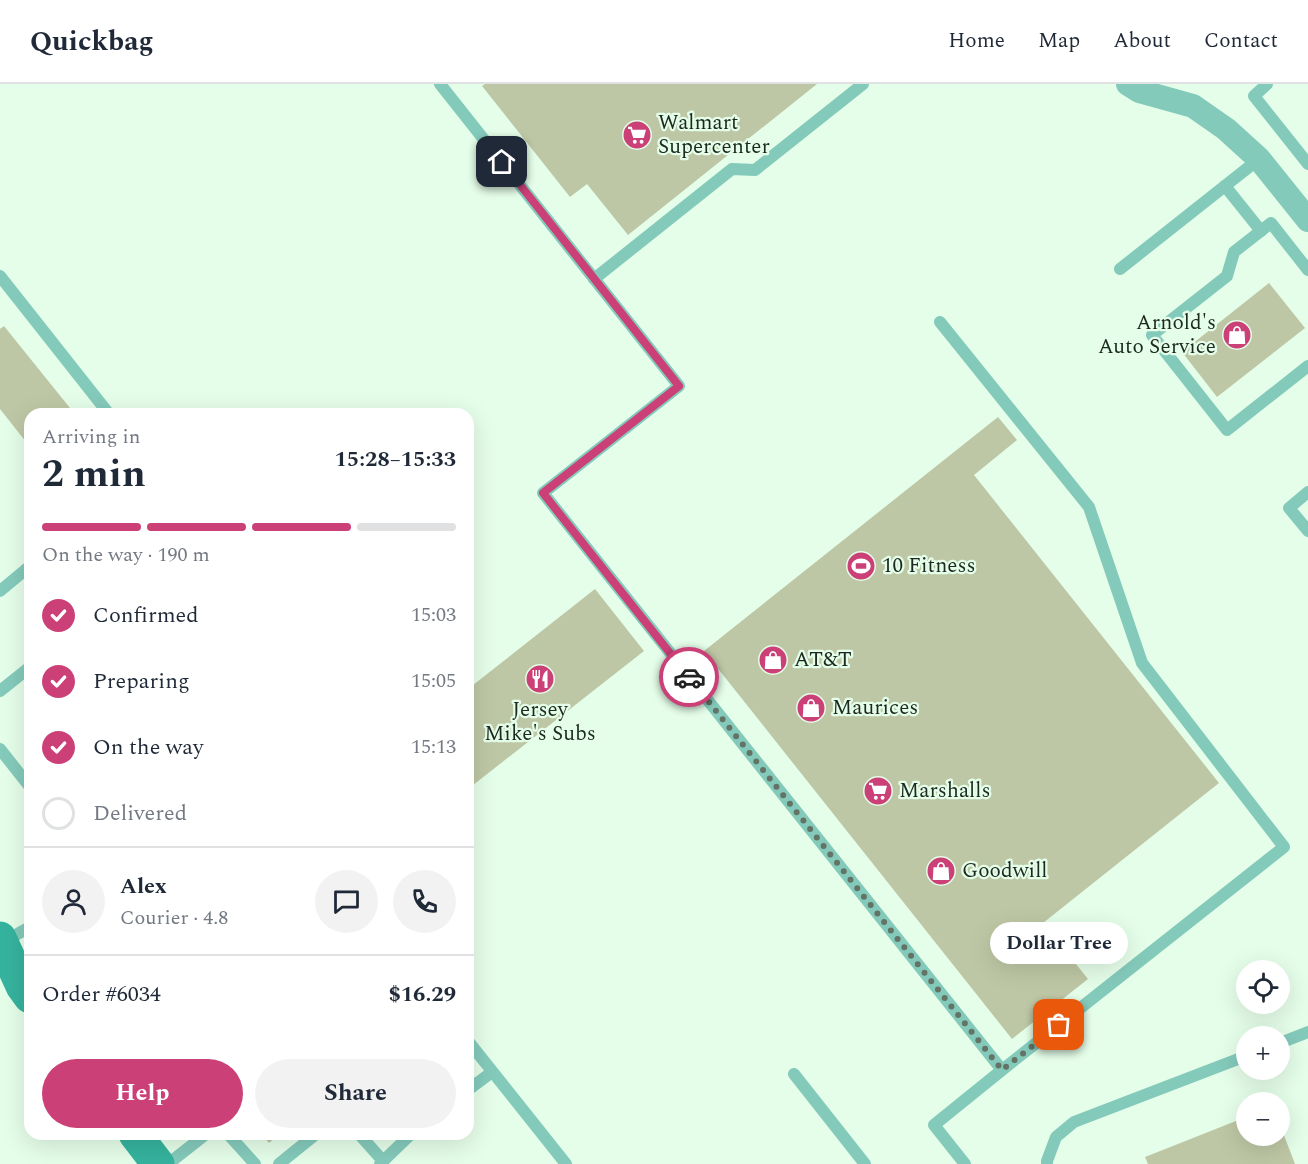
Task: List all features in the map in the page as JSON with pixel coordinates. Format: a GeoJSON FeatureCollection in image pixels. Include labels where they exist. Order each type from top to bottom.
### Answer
{"type":"FeatureCollection","features":[{"type":"Feature","properties":{"kind":"main road"},"geometry":{"type":"LineString","coordinates":[[1,941],[24,989]]}},
{"type":"Feature","properties":{"kind":"main road"},"geometry":{"type":"LineString","coordinates":[[140,1140],[158,1164]]}},
{"type":"Feature","properties":{"kind":"street"},"geometry":{"type":"LineString","coordinates":[[1128,84],[1139,91],[1192,105],[1226,129],[1259,159],[1308,220]]}},
{"type":"Feature","properties":{"kind":"lane"},"geometry":{"type":"LineString","coordinates":[[440,84],[679,386],[543,493],[1002,1070]]}},
{"type":"Feature","properties":{"kind":"lane"},"geometry":{"type":"LineString","coordinates":[[594,279],[732,169],[755,170],[863,84]]}},
{"type":"Feature","properties":{"kind":"lane"},"geometry":{"type":"LineString","coordinates":[[1267,84],[1254,96],[1308,164]]}},
{"type":"Feature","properties":{"kind":"lane"},"geometry":{"type":"LineString","coordinates":[[1120,269],[1259,159]]}},
{"type":"Feature","properties":{"kind":"lane"},"geometry":{"type":"LineString","coordinates":[[1225,186],[1261,231]]}},
{"type":"Feature","properties":{"kind":"lane"},"geometry":{"type":"LineString","coordinates":[[1308,270],[1270,223],[1234,252],[1227,276],[1152,335],[1227,430],[1308,366]]}},
{"type":"Feature","properties":{"kind":"lane"},"geometry":{"type":"LineString","coordinates":[[1,280],[104,408]]}},
{"type":"Feature","properties":{"kind":"lane"},"geometry":{"type":"LineString","coordinates":[[940,322],[1089,507],[1142,663],[1284,846],[933,1125],[965,1164]]}},
{"type":"Feature","properties":{"kind":"lane"},"geometry":{"type":"LineString","coordinates":[[1308,492],[1289,508],[1308,531]]}},
{"type":"Feature","properties":{"kind":"lane"},"geometry":{"type":"LineString","coordinates":[[0,591],[24,571]]}},
{"type":"Feature","properties":{"kind":"lane"},"geometry":{"type":"LineString","coordinates":[[0,691],[24,672]]}},
{"type":"Feature","properties":{"kind":"lane"},"geometry":{"type":"LineString","coordinates":[[0,749],[24,779]]}},
{"type":"Feature","properties":{"kind":"lane"},"geometry":{"type":"LineString","coordinates":[[1,941],[24,930]]}},
{"type":"Feature","properties":{"kind":"lane"},"geometry":{"type":"LineString","coordinates":[[1290,1039],[1308,1032]]}},
{"type":"Feature","properties":{"kind":"lane"},"geometry":{"type":"LineString","coordinates":[[474,1049],[566,1164]]}},
{"type":"Feature","properties":{"kind":"lane"},"geometry":{"type":"LineString","coordinates":[[1047,1164],[1056,1137],[1074,1122],[1236,1060]]}},
{"type":"Feature","properties":{"kind":"lane"},"geometry":{"type":"LineString","coordinates":[[474,1086],[492,1072]]}},
{"type":"Feature","properties":{"kind":"lane"},"geometry":{"type":"LineString","coordinates":[[794,1074],[865,1164]]}},
{"type":"Feature","properties":{"kind":"lane"},"geometry":{"type":"LineString","coordinates":[[168,1164],[198,1140]]}},
{"type":"Feature","properties":{"kind":"lane"},"geometry":{"type":"LineString","coordinates":[[233,1140],[255,1164]]}},
{"type":"Feature","properties":{"kind":"lane"},"geometry":{"type":"LineString","coordinates":[[279,1164],[309,1140]]}},
{"type":"Feature","properties":{"kind":"lane"},"geometry":{"type":"LineString","coordinates":[[364,1140],[381,1163],[405,1140]]}},
{"type":"Feature","properties":{"kind":"building","name":"Walmart Supercenter"},"geometry":{"type":"Polygon","coordinates":[[[485,84],[817,84],[628,235],[587,184],[570,197],[482,86],[485,84]]]}},
{"type":"Feature","properties":{"kind":"building"},"geometry":{"type":"Polygon","coordinates":[[[1269,283],[1305,328],[1217,397],[1182,352],[1269,283]]]}},
{"type":"Feature","properties":{"kind":"building"},"geometry":{"type":"Polygon","coordinates":[[[4,326],[70,408],[24,408],[24,439],[0,409],[0,329],[4,326]]]}},
{"type":"Feature","properties":{"kind":"building"},"geometry":{"type":"Polygon","coordinates":[[[998,417],[1017,440],[974,475],[1219,783],[1043,923],[1088,979],[1012,1039],[704,651],[998,417]]]}},
{"type":"Feature","properties":{"kind":"building"},"geometry":{"type":"Polygon","coordinates":[[[595,589],[644,651],[474,784],[474,684],[595,589]]]}},
{"type":"Feature","properties":{"kind":"building"},"geometry":{"type":"Polygon","coordinates":[[[1236,1121],[1236,1146],[1288,1146],[1295,1164],[1148,1164],[1145,1157],[1236,1121]]]}},
{"type":"Feature","properties":{"kind":"way so far"},"geometry":{"type":"LineString","coordinates":[[689,677],[1002,1070],[1059,1025]]}},
{"type":"Feature","properties":{"kind":"place","name":"Walmart Supercenter"},"geometry":{"type":"Point","coordinates":[637,135]}},
{"type":"Feature","properties":{"kind":"place","name":"Arnold's Auto Service"},"geometry":{"type":"Point","coordinates":[1237,335]}},
{"type":"Feature","properties":{"kind":"place","name":"10 Fitness"},"geometry":{"type":"Point","coordinates":[861,566]}},
{"type":"Feature","properties":{"kind":"place","name":"AT&T"},"geometry":{"type":"Point","coordinates":[773,660]}},
{"type":"Feature","properties":{"kind":"place","name":"Jersey Mike's Subs"},"geometry":{"type":"Point","coordinates":[540,679]}},
{"type":"Feature","properties":{"kind":"place","name":"Maurices"},"geometry":{"type":"Point","coordinates":[811,708]}},
{"type":"Feature","properties":{"kind":"place","name":"Marshalls"},"geometry":{"type":"Point","coordinates":[878,791]}},
{"type":"Feature","properties":{"kind":"place","name":"Goodwill"},"geometry":{"type":"Point","coordinates":[941,871]}},
{"type":"Feature","properties":{"kind":"place","name":"Dollar Tree"},"geometry":{"type":"Point","coordinates":[1059,1025]}},
{"type":"Feature","properties":{"kind":"route"},"geometry":{"type":"LineString","coordinates":[[502,162],[679,386],[543,493],[689,677]]}}]}
